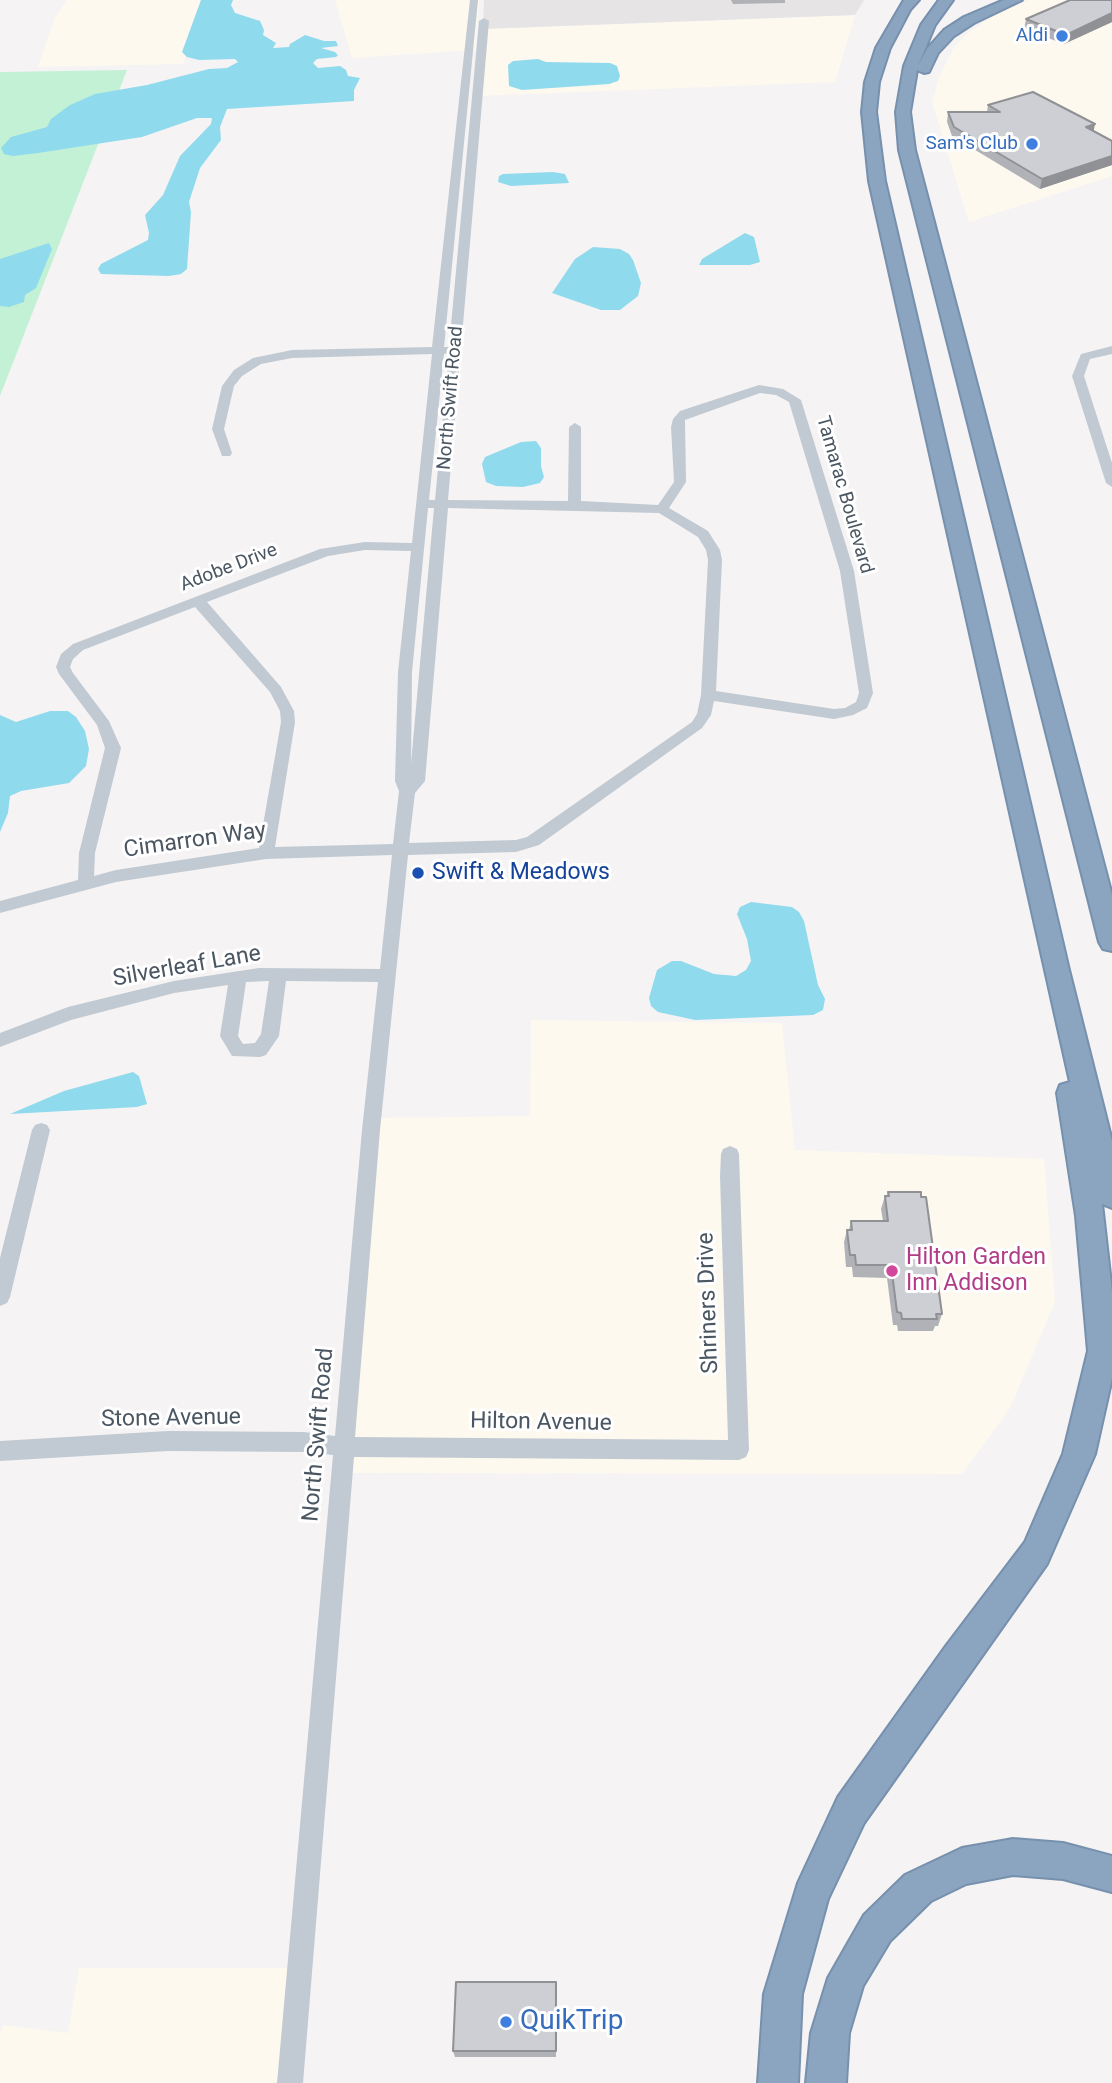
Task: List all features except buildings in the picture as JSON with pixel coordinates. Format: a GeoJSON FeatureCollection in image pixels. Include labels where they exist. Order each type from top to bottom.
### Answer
{"type":"FeatureCollection","features":[{"type":"Feature","properties":{"kind":"highway"},"geometry":{"type":"LineString","coordinates":[[896,0],[872,55],[869,112],[877,181],[1077,1061],[1112,1196]]}},
{"type":"Feature","properties":{"kind":"highway"},"geometry":{"type":"LineString","coordinates":[[872,82],[888,39],[912,0]]}},
{"type":"Feature","properties":{"kind":"highway"},"geometry":{"type":"LineString","coordinates":[[946,0],[928,25],[911,66],[903,112],[907,150],[1112,942]]}},
{"type":"Feature","properties":{"kind":"highway"},"geometry":{"type":"LineString","coordinates":[[932,244],[916,128],[919,88],[925,64],[949,33],[969,20],[1015,0]]}},
{"type":"Feature","properties":{"kind":"highway"},"geometry":{"type":"LineString","coordinates":[[1076,807],[1097,857],[1112,909]]}},
{"type":"Feature","properties":{"kind":"highway"},"geometry":{"type":"LineString","coordinates":[[778,2083],[783,1994],[811,1896],[851,1810],[957,1658],[1036,1553],[1079,1454],[1103,1352],[1090,1216],[1070,1090],[1077,1061]]}},
{"type":"Feature","properties":{"kind":"highway"},"geometry":{"type":"LineString","coordinates":[[826,2083],[830,2033],[847,1978],[877,1928],[918,1888],[962,1866],[1013,1857],[1063,1861],[1112,1874]]}},
{"type":"Feature","properties":{"kind":"street","name":"North Swift Road"},"geometry":{"type":"LineString","coordinates":[[289,2083],[342,1447],[407,792],[403,781],[405,672],[474,0]]}},
{"type":"Feature","properties":{"kind":"street","name":"North Swift Road"},"geometry":{"type":"LineString","coordinates":[[407,792],[417,781],[485,0]]}},
{"type":"Feature","properties":{"kind":"street"},"geometry":{"type":"LineString","coordinates":[[226,453],[218,429],[228,386],[238,373],[257,361],[283,355],[454,350]]}},
{"type":"Feature","properties":{"kind":"street"},"geometry":{"type":"LineString","coordinates":[[1083,360],[1112,350]]}},
{"type":"Feature","properties":{"kind":"street"},"geometry":{"type":"LineString","coordinates":[[1071,351],[1083,360]]}},
{"type":"Feature","properties":{"kind":"street"},"geometry":{"type":"LineString","coordinates":[[1083,360],[1079,382],[1112,483]]}},
{"type":"Feature","properties":{"kind":"street","name":"Tamarac Boulevard"},"geometry":{"type":"LineString","coordinates":[[662,509],[680,482],[677,427],[678,419],[684,414],[759,389],[779,392],[795,400],[847,571],[866,693],[862,705],[848,712],[834,714],[708,695]]}},
{"type":"Feature","properties":{"kind":"street"},"geometry":{"type":"LineString","coordinates":[[574,505],[575,427]]}},
{"type":"Feature","properties":{"kind":"street"},"geometry":{"type":"LineString","coordinates":[[423,504],[574,505],[662,509],[703,534],[713,550],[708,695]]}},
{"type":"Feature","properties":{"kind":"street","name":"Adobe Drive"},"geometry":{"type":"LineString","coordinates":[[86,883],[87,853],[113,747],[104,724],[66,674],[64,661],[78,647],[341,548],[418,547]]}},
{"type":"Feature","properties":{"kind":"street"},"geometry":{"type":"LineString","coordinates":[[198,601],[276,691],[287,711],[288,722],[266,853]]}},
{"type":"Feature","properties":{"kind":"street","name":"Cimarron Way"},"geometry":{"type":"LineString","coordinates":[[0,908],[86,883],[169,866],[266,853],[495,848],[533,841],[697,725],[704,715],[708,695]]}},
{"type":"Feature","properties":{"kind":"street"},"geometry":{"type":"LineString","coordinates":[[238,978],[229,1036],[238,1051],[260,1050],[270,1036],[278,975]]}},
{"type":"Feature","properties":{"kind":"street","name":"Silverleaf Lane"},"geometry":{"type":"LineString","coordinates":[[0,1040],[68,1014],[174,987],[278,975],[387,976]]}},
{"type":"Feature","properties":{"kind":"street"},"geometry":{"type":"LineString","coordinates":[[0,1297],[41,1130]]}},
{"type":"Feature","properties":{"kind":"street","name":"Shriners Drive"},"geometry":{"type":"LineString","coordinates":[[730,1154],[739,1450]]}},
{"type":"Feature","properties":{"kind":"street","name":"Stone Avenue"},"geometry":{"type":"LineString","coordinates":[[0,1451],[168,1441],[304,1442],[342,1447]]}},
{"type":"Feature","properties":{"kind":"street","name":"Hilton Avenue"},"geometry":{"type":"LineString","coordinates":[[342,1447],[739,1450]]}},
{"type":"Feature","properties":{"kind":"shaded area"},"geometry":{"type":"Polygon","coordinates":[[[67,0],[204,0],[183,64],[38,67],[54,19],[67,0]]]}},
{"type":"Feature","properties":{"kind":"shaded area"},"geometry":{"type":"Polygon","coordinates":[[[335,0],[479,0],[475,50],[352,58],[335,0]]]}},
{"type":"Feature","properties":{"kind":"shaded area"},"geometry":{"type":"Polygon","coordinates":[[[484,0],[864,0],[855,15],[483,29],[484,0]]]}},
{"type":"Feature","properties":{"kind":"shaded area"},"geometry":{"type":"Polygon","coordinates":[[[1029,0],[1112,0],[1112,176],[969,222],[932,102],[939,77],[953,49],[969,32],[998,13],[1029,0]]]}},
{"type":"Feature","properties":{"kind":"shaded area"},"geometry":{"type":"Polygon","coordinates":[[[855,15],[835,82],[478,96],[483,29],[855,15]]]}},
{"type":"Feature","properties":{"kind":"shaded area"},"geometry":{"type":"Polygon","coordinates":[[[531,1020],[782,1023],[795,1150],[1044,1159],[1055,1302],[1010,1408],[962,1474],[348,1473],[377,1118],[530,1116],[531,1020]]]}},
{"type":"Feature","properties":{"kind":"shaded area"},"geometry":{"type":"Polygon","coordinates":[[[79,1968],[295,1968],[282,2083],[0,2083],[0,2035],[3,2025],[68,2033],[79,1968]]]}},
{"type":"Feature","properties":{"kind":"green space"},"geometry":{"type":"Polygon","coordinates":[[[127,70],[0,396],[0,72],[127,70]]]}},
{"type":"Feature","properties":{"kind":"water"},"geometry":{"type":"Polygon","coordinates":[[[201,0],[233,0],[231,5],[235,13],[260,21],[263,35],[276,43],[273,48],[289,47],[305,35],[324,41],[336,41],[338,46],[321,48],[335,52],[338,55],[336,57],[317,59],[313,63],[318,68],[340,66],[346,70],[348,76],[360,78],[354,90],[354,101],[227,109],[220,127],[221,140],[200,168],[189,202],[191,212],[187,269],[181,274],[169,276],[101,274],[98,269],[101,264],[148,240],[145,215],[163,195],[180,156],[211,124],[212,118],[197,118],[142,137],[38,153],[13,156],[4,154],[1,148],[11,137],[47,127],[51,119],[70,105],[95,94],[147,85],[209,69],[227,68],[238,62],[235,59],[199,60],[187,57],[182,52],[201,0]]]}},
{"type":"Feature","properties":{"kind":"water"},"geometry":{"type":"Polygon","coordinates":[[[538,59],[546,62],[610,63],[617,66],[620,76],[618,81],[609,84],[522,90],[509,86],[508,65],[513,61],[538,59]]]}},
{"type":"Feature","properties":{"kind":"water"},"geometry":{"type":"Polygon","coordinates":[[[503,174],[565,174],[569,183],[511,186],[498,182],[499,176],[503,174]]]}},
{"type":"Feature","properties":{"kind":"water"},"geometry":{"type":"Polygon","coordinates":[[[745,233],[754,237],[760,262],[750,265],[699,265],[702,259],[745,233]]]}},
{"type":"Feature","properties":{"kind":"water"},"geometry":{"type":"Polygon","coordinates":[[[49,243],[52,249],[36,288],[25,295],[24,302],[9,307],[0,306],[0,259],[49,243]]]}},
{"type":"Feature","properties":{"kind":"water"},"geometry":{"type":"Polygon","coordinates":[[[593,247],[620,249],[633,260],[641,283],[638,296],[620,310],[601,310],[552,293],[575,259],[593,247]]]}},
{"type":"Feature","properties":{"kind":"water"},"geometry":{"type":"Polygon","coordinates":[[[536,441],[541,448],[544,477],[540,483],[523,487],[496,486],[486,482],[482,464],[485,457],[521,442],[536,441]]]}},
{"type":"Feature","properties":{"kind":"water"},"geometry":{"type":"Polygon","coordinates":[[[50,711],[68,711],[76,717],[85,731],[89,749],[86,766],[69,783],[21,791],[10,796],[8,813],[0,832],[0,715],[16,722],[50,711]]]}},
{"type":"Feature","properties":{"kind":"water"},"geometry":{"type":"Polygon","coordinates":[[[751,902],[792,907],[799,912],[804,921],[818,985],[825,999],[823,1010],[813,1015],[695,1020],[658,1012],[651,1006],[649,998],[657,970],[672,961],[681,961],[714,974],[736,976],[746,970],[751,961],[747,939],[737,914],[740,907],[751,902]]]}},
{"type":"Feature","properties":{"kind":"water"},"geometry":{"type":"Polygon","coordinates":[[[133,1072],[139,1076],[147,1104],[137,1107],[10,1114],[64,1091],[133,1072]]]}},
{"type":"Feature","properties":{"kind":"place","name":"Aldi"},"geometry":{"type":"Point","coordinates":[1062,36]}},
{"type":"Feature","properties":{"kind":"place","name":"Sam's Club"},"geometry":{"type":"Point","coordinates":[1032,144]}},
{"type":"Feature","properties":{"kind":"place","name":"Swift & Meadows"},"geometry":{"type":"Point","coordinates":[418,873]}},
{"type":"Feature","properties":{"kind":"place","name":"Hilton Garden Inn Addison"},"geometry":{"type":"Point","coordinates":[892,1271]}},
{"type":"Feature","properties":{"kind":"place","name":"QuikTrip"},"geometry":{"type":"Point","coordinates":[506,2022]}}]}
